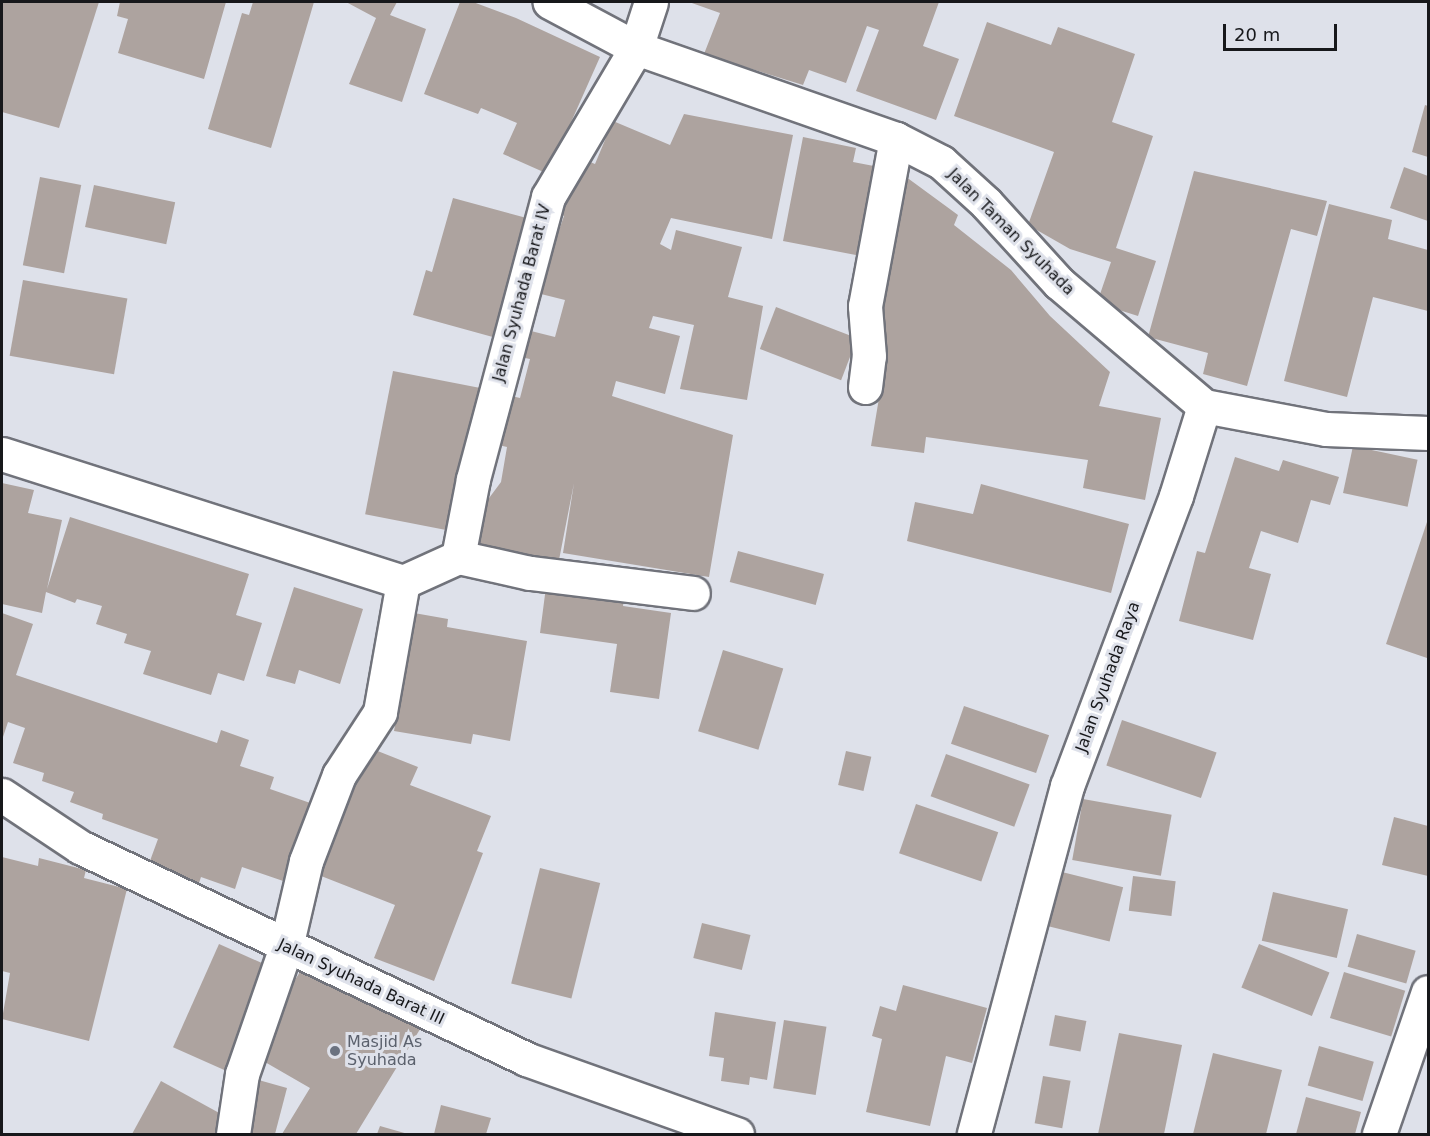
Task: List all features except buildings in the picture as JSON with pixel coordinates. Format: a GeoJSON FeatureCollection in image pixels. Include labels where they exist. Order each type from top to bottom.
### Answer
{"type":"FeatureCollection","features":[{"type":"Feature","properties":{"kind":"street","name":"Jalan Taman Syuhada"},"geometry":{"type":"LineString","coordinates":[[550,2],[636,48],[896,138],[941,162],[986,203],[1059,283],[1204,406]]}},
{"type":"Feature","properties":{"kind":"street"},"geometry":{"type":"LineString","coordinates":[[636,48],[651,2]]}},
{"type":"Feature","properties":{"kind":"street","name":"Jalan Syuhada Barat IV"},"geometry":{"type":"LineString","coordinates":[[458,557],[479,457],[548,197],[636,48]]}},
{"type":"Feature","properties":{"kind":"street"},"geometry":{"type":"LineString","coordinates":[[865,387],[869,356],[865,306],[896,138]]}},
{"type":"Feature","properties":{"kind":"street"},"geometry":{"type":"LineString","coordinates":[[1204,406],[1326,429],[1428,433]]}},
{"type":"Feature","properties":{"kind":"street","name":"Jalan Syuhada Raya"},"geometry":{"type":"LineString","coordinates":[[975,1134],[1067,786],[1176,496],[1204,406]]}},
{"type":"Feature","properties":{"kind":"street"},"geometry":{"type":"LineString","coordinates":[[2,454],[404,582],[458,557],[530,573],[693,593]]}},
{"type":"Feature","properties":{"kind":"street"},"geometry":{"type":"LineString","coordinates":[[233,1134],[242,1074],[286,948],[306,861],[339,775],[380,712],[404,582]]}},
{"type":"Feature","properties":{"kind":"street","name":"Jalan Syuhada Barat III"},"geometry":{"type":"LineString","coordinates":[[2,795],[80,847],[286,948],[526,1059],[737,1134]]}},
{"type":"Feature","properties":{"kind":"street"},"geometry":{"type":"LineString","coordinates":[[1379,1134],[1428,992]]}},
{"type":"Feature","properties":{"kind":"place","name":"Masjid As Syuhada"},"geometry":{"type":"Point","coordinates":[335,1051]}}]}
